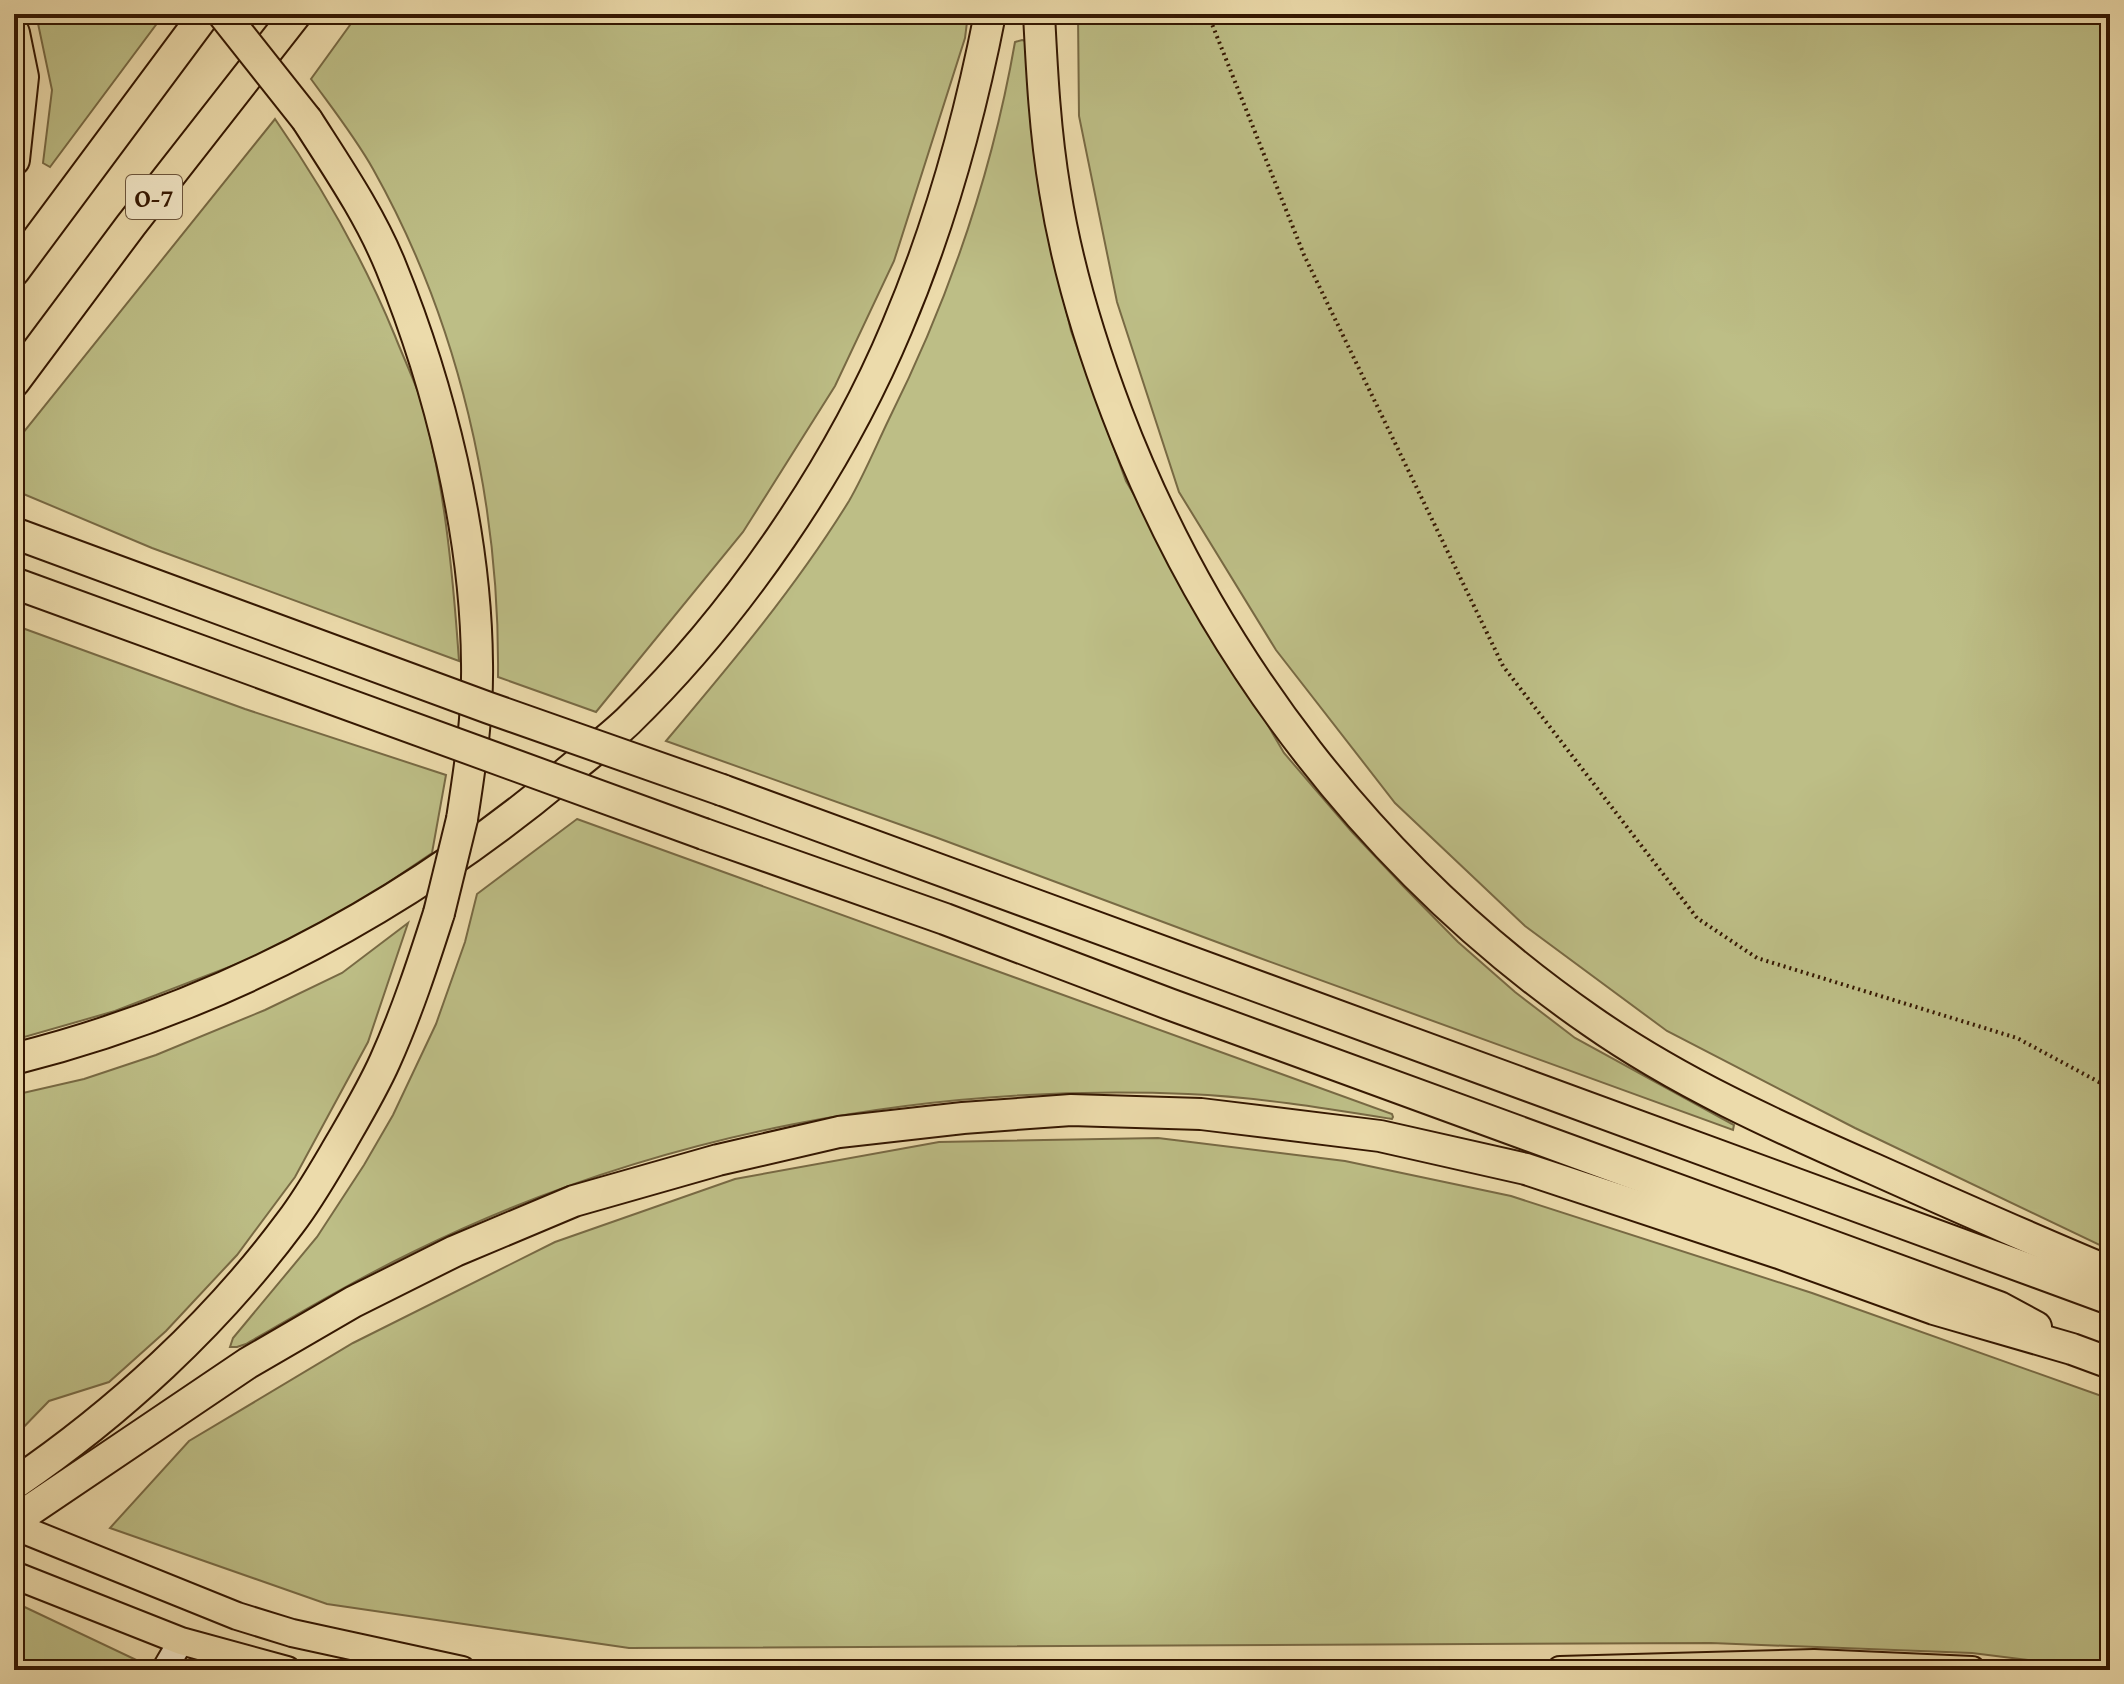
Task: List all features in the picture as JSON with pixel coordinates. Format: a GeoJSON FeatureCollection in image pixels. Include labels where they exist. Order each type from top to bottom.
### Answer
{"type":"FeatureCollection","features":[{"type":"Feature","properties":{"kind":"highway","name":"O-7"},"geometry":{"type":"LineString","coordinates":[[14,271],[205,14]]}},
{"type":"Feature","properties":{"kind":"highway"},"geometry":{"type":"LineString","coordinates":[[14,1484],[50,1460],[174,1354],[256,1266],[292,1221],[329,1162],[385,1063],[414,988],[439,913],[462,819],[475,730],[477,662],[474,595],[441,413],[420,347],[390,265],[340,170],[307,120],[223,14]]}},
{"type":"Feature","properties":{"kind":"highway","name":"O-7"},"geometry":{"type":"LineString","coordinates":[[14,382],[131,225],[296,14]]}},
{"type":"Feature","properties":{"kind":"highway"},"geometry":{"type":"LineString","coordinates":[[14,1059],[128,1026],[193,1001],[311,948],[381,907],[495,830],[548,788],[626,722],[687,658],[757,571],[814,486],[863,400],[897,329],[932,238],[958,154],[990,14]]}},
{"type":"Feature","properties":{"kind":"highway"},"geometry":{"type":"LineString","coordinates":[[1039,14],[1043,106],[1055,195],[1094,352],[1130,447],[1166,528],[1208,607],[1252,677],[1328,778],[1439,899],[1534,980],[1594,1023],[1696,1085],[1785,1130],[2110,1272]]}},
{"type":"Feature","properties":{"kind":"highway"},"geometry":{"type":"LineString","coordinates":[[14,33],[23,77],[14,160]]}},
{"type":"Feature","properties":{"kind":"highway"},"geometry":{"type":"LineString","coordinates":[[14,533],[2110,1299]]}},
{"type":"Feature","properties":{"kind":"highway"},"geometry":{"type":"LineString","coordinates":[[14,583],[945,919],[1999,1307],[2072,1349]]}},
{"type":"Feature","properties":{"kind":"highway"},"geometry":{"type":"LineString","coordinates":[[14,1524],[248,1363],[353,1302],[455,1251],[574,1201],[718,1160],[839,1132],[963,1118],[1071,1110],[1201,1114],[1380,1136],[1526,1169],[1779,1253],[1934,1309],[2110,1363]]}},
{"type":"Feature","properties":{"kind":"main road"},"geometry":{"type":"LineString","coordinates":[[14,1524],[195,1601],[292,1633],[462,1670]]}},
{"type":"Feature","properties":{"kind":"main road"},"geometry":{"type":"LineString","coordinates":[[14,1575],[181,1641],[287,1670]]}},
{"type":"Feature","properties":{"kind":"main road"},"geometry":{"type":"LineString","coordinates":[[181,1641],[195,1601]]}},
{"type":"Feature","properties":{"kind":"main road"},"geometry":{"type":"LineString","coordinates":[[1560,1670],[1814,1663],[1972,1670]]}},
{"type":"Feature","properties":{"kind":"street"},"geometry":{"type":"LineString","coordinates":[[164,1670],[181,1641]]}},
{"type":"Feature","properties":{"kind":"street"},"geometry":{"type":"LineString","coordinates":[[179,1670],[181,1641]]}},
{"type":"Feature","properties":{"kind":"path"},"geometry":{"type":"LineString","coordinates":[[1208,14],[1304,255],[1503,666],[1697,918],[1757,958],[2017,1038],[2110,1088]]}},
{"type":"Feature","properties":{"kind":"green space"},"geometry":{"type":"Polygon","coordinates":[[[36,14],[164,14],[50,167],[43,163],[52,90],[36,14]]]}},
{"type":"Feature","properties":{"kind":"green space"},"geometry":{"type":"Polygon","coordinates":[[[358,14],[968,14],[965,38],[894,261],[835,386],[743,532],[596,712],[498,677],[497,611],[482,480],[451,351],[429,288],[373,169],[311,79],[358,14]]]}},
{"type":"Feature","properties":{"kind":"green space"},"geometry":{"type":"Polygon","coordinates":[[[1078,14],[2110,14],[2110,1250],[1855,1128],[1667,1031],[1525,926],[1395,803],[1276,650],[1179,492],[1117,302],[1079,116],[1078,14]]]}},
{"type":"Feature","properties":{"kind":"green space"},"geometry":{"type":"Polygon","coordinates":[[[1015,42],[1030,42],[1029,96],[1041,202],[1071,331],[1126,481],[1284,753],[1403,886],[1458,942],[1515,992],[1575,1038],[1734,1125],[1733,1130],[666,741],[785,594],[829,533],[860,481],[911,374],[949,282],[981,188],[1015,42]]]}},
{"type":"Feature","properties":{"kind":"green space"},"geometry":{"type":"Polygon","coordinates":[[[275,119],[326,197],[356,251],[418,392],[441,490],[459,661],[152,548],[14,490],[14,444],[275,119]]]}},
{"type":"Feature","properties":{"kind":"green space"},"geometry":{"type":"Polygon","coordinates":[[[14,625],[245,709],[446,775],[432,853],[333,920],[260,955],[115,1011],[14,1040],[14,625]]]}},
{"type":"Feature","properties":{"kind":"green space"},"geometry":{"type":"Polygon","coordinates":[[[577,819],[1392,1114],[1393,1117],[1214,1095],[1089,1093],[990,1097],[890,1108],[792,1124],[694,1147],[599,1176],[505,1210],[393,1262],[246,1344],[230,1347],[233,1338],[317,1237],[393,1115],[436,1024],[465,942],[477,894],[577,819]]]}},
{"type":"Feature","properties":{"kind":"green space"},"geometry":{"type":"Polygon","coordinates":[[[408,923],[368,1042],[295,1177],[237,1255],[166,1331],[109,1382],[49,1401],[14,1437],[14,1095],[84,1079],[156,1055],[265,1010],[342,973],[408,923]]]}},
{"type":"Feature","properties":{"kind":"green space"},"geometry":{"type":"Polygon","coordinates":[[[1158,1138],[1345,1161],[1511,1196],[1812,1293],[2110,1399],[2110,1670],[1972,1653],[1711,1643],[629,1648],[327,1604],[110,1528],[189,1441],[353,1343],[555,1242],[735,1179],[939,1142],[1158,1138]]]}},
{"type":"Feature","properties":{"kind":"green space"},"geometry":{"type":"Polygon","coordinates":[[[14,1602],[147,1665],[145,1670],[14,1670],[14,1602]]]}}]}
